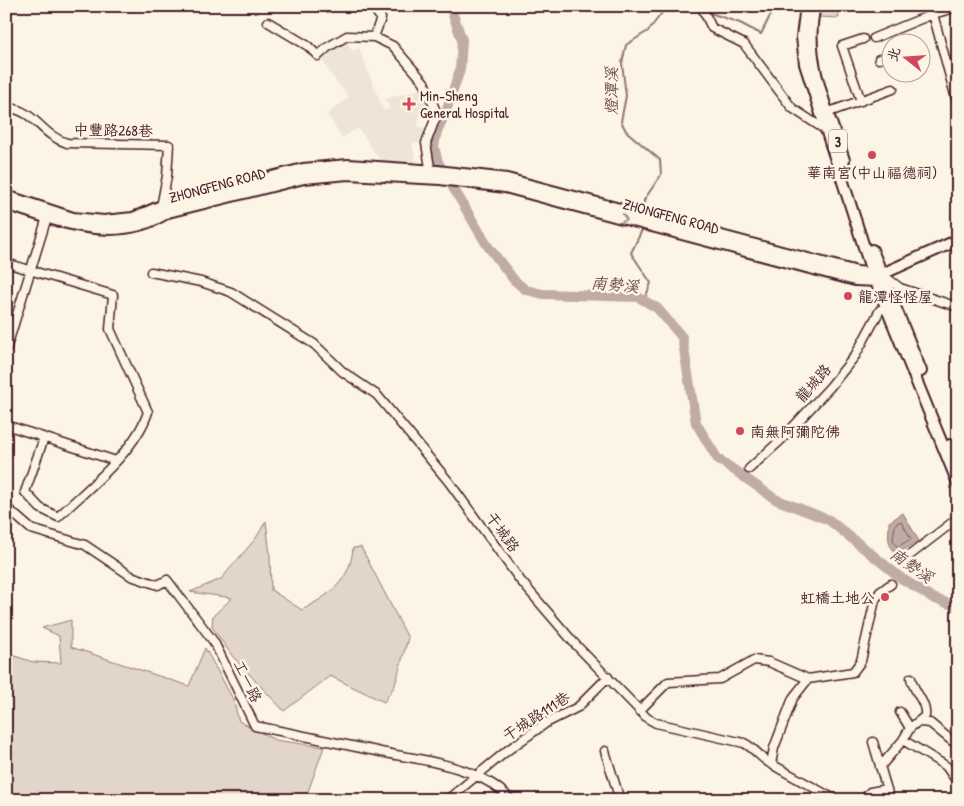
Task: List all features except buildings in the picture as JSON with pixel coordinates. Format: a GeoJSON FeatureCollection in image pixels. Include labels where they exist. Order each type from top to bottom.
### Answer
{"type":"FeatureCollection","features":[{"type":"Feature","properties":{"kind":"main road","name":"3"},"geometry":{"type":"LineString","coordinates":[[806,6],[803,23],[803,50],[827,131],[888,306],[958,483]]}},
{"type":"Feature","properties":{"kind":"main road","name":"3"},"geometry":{"type":"LineString","coordinates":[[815,6],[811,50],[874,256],[877,276],[958,464]]}},
{"type":"Feature","properties":{"kind":"main road","name":"ZHONGFENG ROAD"},"geometry":{"type":"LineString","coordinates":[[6,204],[73,218],[104,221],[133,218],[161,207],[303,169],[348,165],[456,177],[506,179],[600,208],[877,276]]}},
{"type":"Feature","properties":{"kind":"main road","name":"ZHONGFENG ROAD"},"geometry":{"type":"LineString","coordinates":[[6,196],[72,226],[104,230],[134,226],[160,218],[168,212],[304,178],[348,174],[435,175]]}},
{"type":"Feature","properties":{"kind":"main road"},"geometry":{"type":"LineString","coordinates":[[877,276],[958,240]]}},
{"type":"Feature","properties":{"kind":"street"},"geometry":{"type":"LineString","coordinates":[[368,6],[374,9],[381,18],[374,37]]}},
{"type":"Feature","properties":{"kind":"street"},"geometry":{"type":"LineString","coordinates":[[874,38],[932,14],[958,7]]}},
{"type":"Feature","properties":{"kind":"street"},"geometry":{"type":"LineString","coordinates":[[702,8],[707,22],[712,28],[744,44],[792,108],[827,131]]}},
{"type":"Feature","properties":{"kind":"street"},"geometry":{"type":"LineString","coordinates":[[932,14],[958,106]]}},
{"type":"Feature","properties":{"kind":"street"},"geometry":{"type":"LineString","coordinates":[[268,22],[308,46],[318,56],[328,47],[347,36],[374,37],[393,46],[424,82],[437,114],[426,143],[435,175]]}},
{"type":"Feature","properties":{"kind":"street"},"geometry":{"type":"LineString","coordinates":[[861,100],[842,46],[863,39]]}},
{"type":"Feature","properties":{"kind":"street"},"geometry":{"type":"LineString","coordinates":[[829,112],[893,89]]}},
{"type":"Feature","properties":{"kind":"street","name":"中豐路268巷"},"geometry":{"type":"LineString","coordinates":[[6,107],[33,117],[53,139],[66,143],[169,145],[161,207]]}},
{"type":"Feature","properties":{"kind":"street"},"geometry":{"type":"LineString","coordinates":[[6,350],[48,214]]}},
{"type":"Feature","properties":{"kind":"street"},"geometry":{"type":"LineString","coordinates":[[6,263],[113,295],[110,328],[148,412],[143,426],[116,461],[58,517],[40,508],[25,492],[44,438]]}},
{"type":"Feature","properties":{"kind":"street","name":"干城路"},"geometry":{"type":"LineString","coordinates":[[151,272],[201,282],[231,292],[314,344],[343,372],[377,395],[448,482],[520,580],[576,644],[639,711],[656,723],[744,743],[754,747],[771,764],[836,800]]}},
{"type":"Feature","properties":{"kind":"street"},"geometry":{"type":"LineString","coordinates":[[877,276],[900,288],[958,307]]}},
{"type":"Feature","properties":{"kind":"street","name":"龍城路"},"geometry":{"type":"LineString","coordinates":[[749,469],[781,440],[830,387],[855,356],[880,310],[888,306]]}},
{"type":"Feature","properties":{"kind":"street"},"geometry":{"type":"LineString","coordinates":[[6,425],[116,461]]}},
{"type":"Feature","properties":{"kind":"street","name":"工一路"},"geometry":{"type":"LineString","coordinates":[[6,507],[31,529],[86,545],[131,576],[158,585],[167,580],[214,642],[254,726],[418,758],[456,768],[498,788],[511,800]]}},
{"type":"Feature","properties":{"kind":"street"},"geometry":{"type":"LineString","coordinates":[[910,556],[958,518]]}},
{"type":"Feature","properties":{"kind":"street"},"geometry":{"type":"LineString","coordinates":[[639,711],[668,682],[720,679],[754,660],[769,662],[808,679],[854,672],[861,662],[875,600],[880,592],[891,584]]}},
{"type":"Feature","properties":{"kind":"street","name":"干城路111巷"},"geometry":{"type":"LineString","coordinates":[[447,800],[508,750],[546,723],[578,707],[608,677]]}},
{"type":"Feature","properties":{"kind":"street"},"geometry":{"type":"LineString","coordinates":[[880,767],[903,740],[910,728],[925,716],[926,709],[912,686],[911,678]]}},
{"type":"Feature","properties":{"kind":"street"},"geometry":{"type":"LineString","coordinates":[[771,764],[774,748],[793,698],[808,679]]}},
{"type":"Feature","properties":{"kind":"street"},"geometry":{"type":"LineString","coordinates":[[900,712],[910,728]]}},
{"type":"Feature","properties":{"kind":"street"},"geometry":{"type":"LineString","coordinates":[[919,722],[930,723],[952,741]]}},
{"type":"Feature","properties":{"kind":"street"},"geometry":{"type":"LineString","coordinates":[[903,740],[946,766],[958,783]]}},
{"type":"Feature","properties":{"kind":"street"},"geometry":{"type":"LineString","coordinates":[[873,742],[890,800]]}},
{"type":"Feature","properties":{"kind":"street"},"geometry":{"type":"LineString","coordinates":[[605,751],[620,800]]}},
{"type":"Feature","properties":{"kind":"street"},"geometry":{"type":"LineString","coordinates":[[863,800],[870,792],[886,788]]}},
{"type":"Feature","properties":{"kind":"shaded area"},"geometry":{"type":"Polygon","coordinates":[[[838,10],[839,18],[817,17],[818,11],[838,10]]]}},
{"type":"Feature","properties":{"kind":"shaded area","name":"Min-Sheng General Hospital"},"geometry":{"type":"Polygon","coordinates":[[[346,38],[352,51],[359,48],[384,111],[390,108],[385,99],[424,88],[434,111],[425,116],[420,115],[418,127],[424,128],[423,142],[412,144],[417,167],[382,163],[358,128],[342,138],[327,114],[349,97],[331,75],[320,56],[346,38]]]}},
{"type":"Feature","properties":{"kind":"shaded area"},"geometry":{"type":"Polygon","coordinates":[[[266,521],[270,555],[271,590],[302,610],[337,586],[348,570],[353,548],[361,547],[408,638],[395,685],[384,702],[330,676],[284,711],[233,657],[212,627],[213,616],[232,598],[190,592],[221,579],[256,538],[266,521]]]}},
{"type":"Feature","properties":{"kind":"shaded area"},"geometry":{"type":"Polygon","coordinates":[[[71,620],[71,647],[189,686],[205,648],[233,699],[239,721],[275,740],[324,747],[305,800],[244,800],[240,797],[236,800],[6,800],[6,653],[33,662],[61,663],[59,636],[42,628],[71,620]]]}},
{"type":"Feature","properties":{"kind":"water"},"geometry":{"type":"Polygon","coordinates":[[[903,513],[919,541],[895,555],[889,542],[889,522],[903,513]]]}},
{"type":"Feature","properties":{"kind":"waterway","name":"南勢溪"},"geometry":{"type":"LineString","coordinates":[[450,6],[462,40],[460,70],[437,131],[434,147],[438,162],[487,245],[514,280],[526,290],[543,294],[638,297],[657,308],[682,337],[696,423],[717,458],[775,499],[829,520],[901,578],[933,598],[958,607]]}},
{"type":"Feature","properties":{"kind":"waterway","name":"燈潭溪"},"geometry":{"type":"LineString","coordinates":[[707,12],[740,23],[761,34],[775,6]]}},
{"type":"Feature","properties":{"kind":"waterway","name":"燈潭溪"},"geometry":{"type":"LineString","coordinates":[[644,212],[644,200],[661,175],[660,160],[626,131],[621,121],[626,96],[622,63],[626,45],[648,31],[665,9],[669,11],[700,10]]}},
{"type":"Feature","properties":{"kind":"waterway","name":"燈潭溪"},"geometry":{"type":"LineString","coordinates":[[643,228],[631,253],[651,283],[644,301]]}},
{"type":"Feature","properties":{"kind":"place","name":"Min-Sheng General Hospital"},"geometry":{"type":"Point","coordinates":[409,104]}},
{"type":"Feature","properties":{"kind":"place","name":"華南宮(中山福德祠)"},"geometry":{"type":"Point","coordinates":[872,155]}},
{"type":"Feature","properties":{"kind":"place","name":"龍潭怪怪屋"},"geometry":{"type":"Point","coordinates":[848,296]}},
{"type":"Feature","properties":{"kind":"place","name":"南無阿彌陀佛"},"geometry":{"type":"Point","coordinates":[740,431]}},
{"type":"Feature","properties":{"kind":"place","name":"虹橋土地公"},"geometry":{"type":"Point","coordinates":[885,597]}}]}
